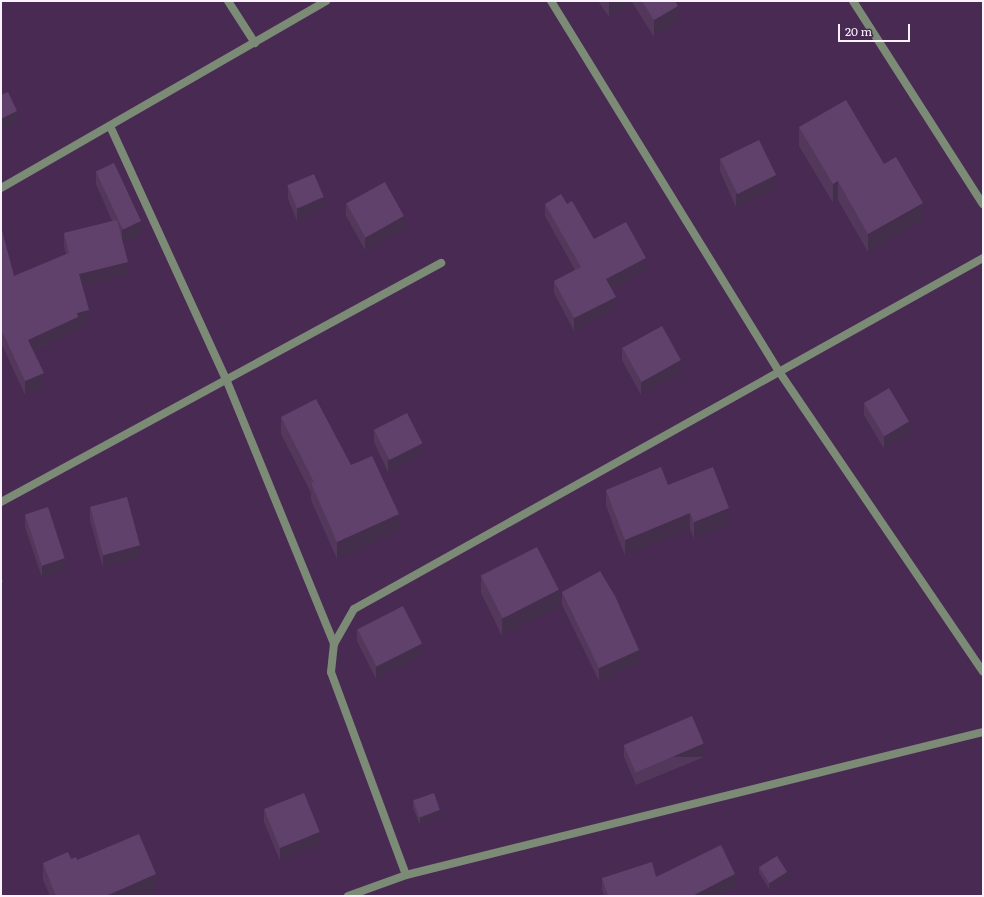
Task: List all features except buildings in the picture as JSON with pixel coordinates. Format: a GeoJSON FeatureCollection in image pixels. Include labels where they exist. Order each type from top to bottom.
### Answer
{"type":"FeatureCollection","features":[{"type":"Feature","properties":{"kind":"street"},"geometry":{"type":"LineString","coordinates":[[228,1],[255,43]]}},
{"type":"Feature","properties":{"kind":"street"},"geometry":{"type":"LineString","coordinates":[[1,188],[326,1]]}},
{"type":"Feature","properties":{"kind":"street"},"geometry":{"type":"LineString","coordinates":[[552,1],[780,373],[983,672]]}},
{"type":"Feature","properties":{"kind":"street"},"geometry":{"type":"LineString","coordinates":[[853,1],[983,204]]}},
{"type":"Feature","properties":{"kind":"street"},"geometry":{"type":"LineString","coordinates":[[110,126],[226,379],[334,644]]}},
{"type":"Feature","properties":{"kind":"street"},"geometry":{"type":"LineString","coordinates":[[406,875],[331,672],[334,644],[354,609],[780,373],[983,258]]}},
{"type":"Feature","properties":{"kind":"street"},"geometry":{"type":"LineString","coordinates":[[1,502],[441,263]]}},
{"type":"Feature","properties":{"kind":"street"},"geometry":{"type":"LineString","coordinates":[[348,896],[406,875],[983,732]]}}]}
